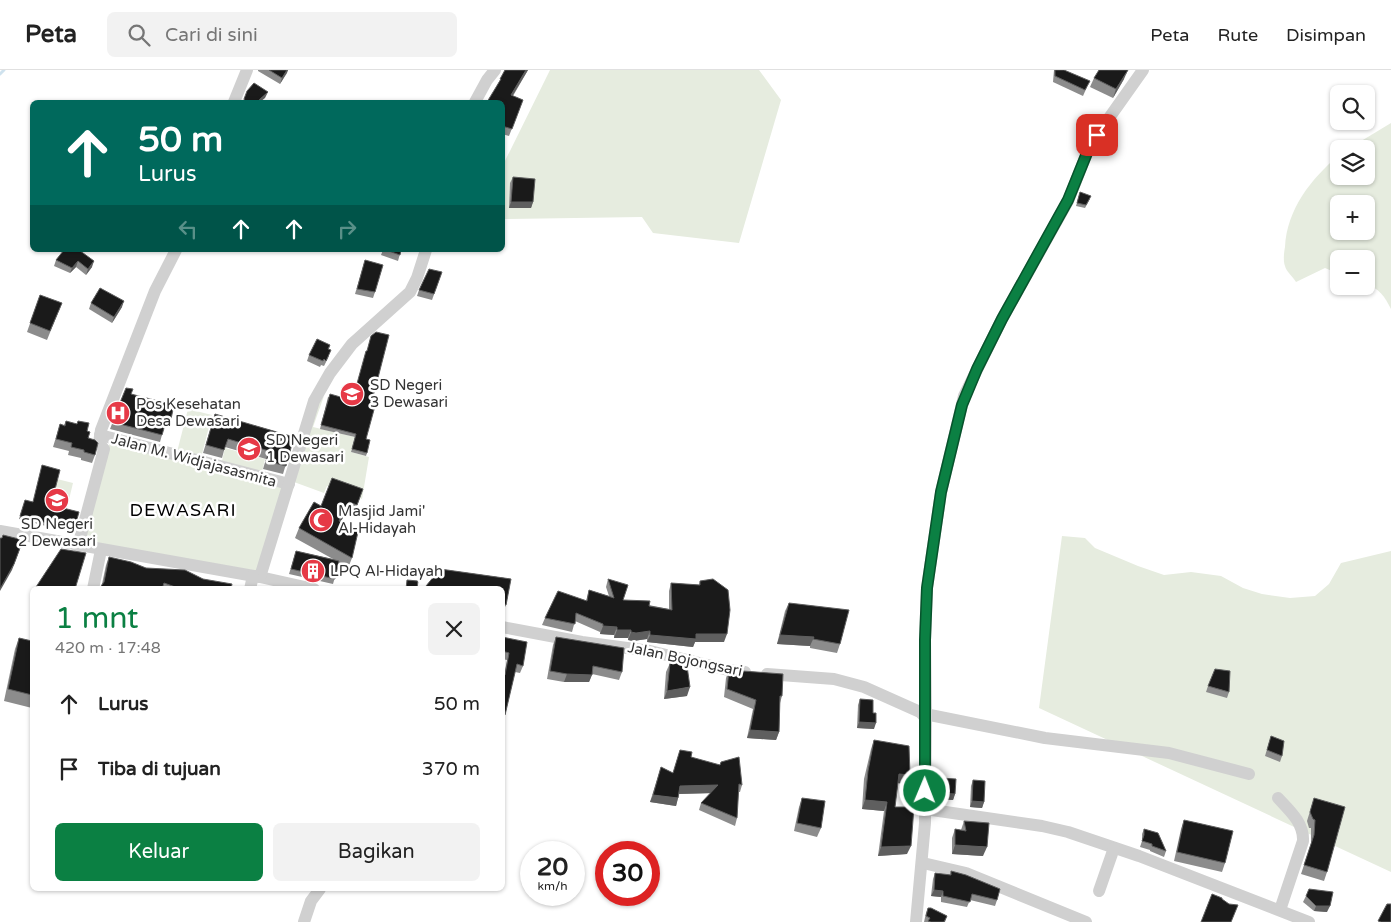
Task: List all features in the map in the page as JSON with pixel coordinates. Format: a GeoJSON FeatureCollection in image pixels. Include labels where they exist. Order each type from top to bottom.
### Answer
{"type":"FeatureCollection","features":[{"type":"Feature","properties":{"kind":"street"},"geometry":{"type":"LineString","coordinates":[[235,100],[247,70]]}},
{"type":"Feature","properties":{"kind":"street"},"geometry":{"type":"LineString","coordinates":[[476,100],[486,80],[495,70]]}},
{"type":"Feature","properties":{"kind":"street"},"geometry":{"type":"LineString","coordinates":[[916,922],[923,863],[925,808],[925,640],[927,588],[941,492],[962,405],[975,373],[1002,319],[1068,200],[1087,153],[1097,135],[1143,70]]}},
{"type":"Feature","properties":{"kind":"street"},"geometry":{"type":"LineString","coordinates":[[78,546],[104,449],[99,443],[100,435],[155,291],[175,252]]}},
{"type":"Feature","properties":{"kind":"street"},"geometry":{"type":"LineString","coordinates":[[252,586],[257,576],[289,484],[311,409],[330,373],[352,344],[410,292],[417,278],[425,252]]}},
{"type":"Feature","properties":{"kind":"street","name":"Jalan M. Widjajasasmita"},"geometry":{"type":"LineString","coordinates":[[100,435],[289,484]]}},
{"type":"Feature","properties":{"kind":"street"},"geometry":{"type":"LineString","coordinates":[[0,531],[257,576],[301,586]]}},
{"type":"Feature","properties":{"kind":"street"},"geometry":{"type":"LineString","coordinates":[[94,586],[101,550]]}},
{"type":"Feature","properties":{"kind":"street","name":"Jalan Bojongsari"},"geometry":{"type":"LineString","coordinates":[[505,628],[582,642],[650,651],[728,670],[834,678],[864,688],[925,715],[1045,738],[1169,753],[1249,774]]}},
{"type":"Feature","properties":{"kind":"street"},"geometry":{"type":"LineString","coordinates":[[1278,798],[1296,818],[1301,826],[1303,835],[1280,910]]}},
{"type":"Feature","properties":{"kind":"street"},"geometry":{"type":"LineString","coordinates":[[925,808],[1042,826],[1068,832],[1309,922]]}},
{"type":"Feature","properties":{"kind":"street"},"geometry":{"type":"LineString","coordinates":[[1099,891],[1114,848]]}},
{"type":"Feature","properties":{"kind":"street"},"geometry":{"type":"LineString","coordinates":[[923,863],[966,873],[1086,922]]}},
{"type":"Feature","properties":{"kind":"street"},"geometry":{"type":"LineString","coordinates":[[304,922],[311,902],[319,891]]}},
{"type":"Feature","properties":{"kind":"shaded area"},"geometry":{"type":"Polygon","coordinates":[[[550,70],[759,70],[781,100],[739,243],[653,233],[642,217],[505,219],[505,161],[550,70]]]}},
{"type":"Feature","properties":{"kind":"shaded area"},"geometry":{"type":"Polygon","coordinates":[[[1391,123],[1391,309],[1375,288],[1375,250],[1330,250],[1330,270],[1325,268],[1296,282],[1284,264],[1290,220],[1302,196],[1329,164],[1330,185],[1375,185],[1375,140],[1363,140],[1391,123]]]}},
{"type":"Feature","properties":{"kind":"shaded area"},"geometry":{"type":"Polygon","coordinates":[[[324,396],[313,427],[355,437],[351,452],[369,457],[362,499],[327,486],[324,493],[294,482],[318,404],[324,396]]]}},
{"type":"Feature","properties":{"kind":"shaded area"},"geometry":{"type":"Polygon","coordinates":[[[188,409],[212,415],[201,458],[177,452],[188,409]]]}},
{"type":"Feature","properties":{"kind":"shaded area"},"geometry":{"type":"Polygon","coordinates":[[[110,441],[283,486],[257,571],[83,541],[110,441]]]}},
{"type":"Feature","properties":{"kind":"shaded area"},"geometry":{"type":"Polygon","coordinates":[[[225,448],[265,459],[262,472],[222,461],[225,448]]]}},
{"type":"Feature","properties":{"kind":"shaded area"},"geometry":{"type":"Polygon","coordinates":[[[57,479],[73,483],[66,512],[50,508],[57,479]]]}},
{"type":"Feature","properties":{"kind":"shaded area"},"geometry":{"type":"Polygon","coordinates":[[[1062,536],[1085,538],[1095,548],[1164,575],[1191,572],[1221,576],[1243,588],[1262,594],[1290,598],[1315,596],[1329,584],[1341,563],[1391,551],[1391,872],[1039,708],[1062,536]]]}},
{"type":"Feature","properties":{"kind":"building"},"geometry":{"type":"Polygon","coordinates":[[[269,70],[287,70],[282,78],[269,70]]]}},
{"type":"Feature","properties":{"kind":"building"},"geometry":{"type":"Polygon","coordinates":[[[505,70],[526,70],[511,95],[523,100],[512,129],[505,127],[505,100],[488,100],[505,70]]]}},
{"type":"Feature","properties":{"kind":"building"},"geometry":{"type":"Polygon","coordinates":[[[1055,70],[1064,70],[1090,81],[1085,90],[1055,76],[1055,70]]]}},
{"type":"Feature","properties":{"kind":"building"},"geometry":{"type":"Polygon","coordinates":[[[1099,70],[1128,70],[1116,89],[1094,78],[1099,70]]]}},
{"type":"Feature","properties":{"kind":"building"},"geometry":{"type":"Polygon","coordinates":[[[254,83],[268,92],[259,100],[244,100],[247,91],[254,83]]]}},
{"type":"Feature","properties":{"kind":"building"},"geometry":{"type":"Polygon","coordinates":[[[513,177],[535,179],[533,202],[511,202],[513,177]]]}},
{"type":"Feature","properties":{"kind":"building"},"geometry":{"type":"Polygon","coordinates":[[[1080,192],[1091,196],[1086,205],[1077,203],[1080,192]]]}},
{"type":"Feature","properties":{"kind":"building"},"geometry":{"type":"Polygon","coordinates":[[[62,252],[82,252],[94,261],[88,269],[78,261],[72,268],[56,260],[62,252]]]}},
{"type":"Feature","properties":{"kind":"building"},"geometry":{"type":"Polygon","coordinates":[[[365,260],[383,265],[375,292],[357,289],[365,260]]]}},
{"type":"Feature","properties":{"kind":"building"},"geometry":{"type":"Polygon","coordinates":[[[429,269],[442,272],[434,294],[419,290],[429,269]]]}},
{"type":"Feature","properties":{"kind":"building"},"geometry":{"type":"Polygon","coordinates":[[[100,288],[124,301],[114,317],[91,303],[100,288]]]}},
{"type":"Feature","properties":{"kind":"building"},"geometry":{"type":"Polygon","coordinates":[[[40,295],[62,303],[50,331],[30,323],[40,295]]]}},
{"type":"Feature","properties":{"kind":"building"},"geometry":{"type":"Polygon","coordinates":[[[376,332],[389,335],[371,405],[375,406],[366,439],[370,440],[367,453],[352,449],[356,434],[321,425],[330,394],[351,400],[353,398],[371,336],[376,332]]]}},
{"type":"Feature","properties":{"kind":"building"},"geometry":{"type":"Polygon","coordinates":[[[317,339],[330,345],[328,349],[331,350],[326,361],[309,355],[317,339]]]}},
{"type":"Feature","properties":{"kind":"building"},"geometry":{"type":"Polygon","coordinates":[[[126,388],[133,389],[131,394],[174,405],[171,419],[167,418],[162,435],[112,422],[126,388]]]}},
{"type":"Feature","properties":{"kind":"building"},"geometry":{"type":"Polygon","coordinates":[[[215,414],[294,437],[286,466],[266,461],[269,451],[228,439],[224,450],[206,445],[215,414]]]}},
{"type":"Feature","properties":{"kind":"building"},"geometry":{"type":"Polygon","coordinates":[[[66,421],[77,424],[78,421],[89,423],[87,431],[90,432],[88,438],[98,443],[95,455],[71,447],[72,443],[56,439],[60,424],[65,426],[66,421]]]}},
{"type":"Feature","properties":{"kind":"building"},"geometry":{"type":"Polygon","coordinates":[[[42,465],[60,470],[51,505],[79,512],[74,530],[20,516],[25,500],[33,502],[42,465]]]}},
{"type":"Feature","properties":{"kind":"building"},"geometry":{"type":"Polygon","coordinates":[[[332,478],[363,489],[357,505],[349,502],[339,521],[342,522],[339,527],[358,532],[352,558],[299,528],[314,502],[321,506],[332,478]]]}},
{"type":"Feature","properties":{"kind":"building"},"geometry":{"type":"Polygon","coordinates":[[[3,535],[23,540],[14,564],[0,589],[0,538],[3,535]]]}},
{"type":"Feature","properties":{"kind":"building"},"geometry":{"type":"Polygon","coordinates":[[[61,549],[86,553],[76,586],[37,586],[61,549]]]}},
{"type":"Feature","properties":{"kind":"building","name":"LPQ Al-Hidayah"},"geometry":{"type":"Polygon","coordinates":[[[296,551],[339,561],[335,579],[291,569],[296,551]]]}},
{"type":"Feature","properties":{"kind":"building"},"geometry":{"type":"Polygon","coordinates":[[[109,557],[146,568],[185,570],[203,579],[232,584],[232,586],[172,586],[164,583],[163,586],[101,586],[104,582],[109,557]]]}},
{"type":"Feature","properties":{"kind":"building"},"geometry":{"type":"Polygon","coordinates":[[[440,569],[511,579],[506,605],[505,586],[426,586],[440,569]]]}},
{"type":"Feature","properties":{"kind":"building"},"geometry":{"type":"Polygon","coordinates":[[[608,579],[628,585],[623,600],[650,601],[649,606],[672,610],[671,583],[700,585],[700,581],[713,579],[728,590],[730,610],[727,634],[696,634],[696,639],[650,635],[650,631],[636,633],[631,632],[631,630],[617,630],[617,627],[603,626],[603,624],[576,613],[575,624],[545,618],[558,591],[587,601],[589,590],[614,598],[608,579]]]}},
{"type":"Feature","properties":{"kind":"building"},"geometry":{"type":"Polygon","coordinates":[[[407,580],[418,581],[417,586],[406,586],[407,580]]]}},
{"type":"Feature","properties":{"kind":"building"},"geometry":{"type":"Polygon","coordinates":[[[789,603],[849,610],[840,644],[813,639],[814,637],[780,635],[789,603]]]}},
{"type":"Feature","properties":{"kind":"building"},"geometry":{"type":"Polygon","coordinates":[[[556,637],[624,648],[622,672],[593,666],[592,675],[550,671],[556,637]]]}},
{"type":"Feature","properties":{"kind":"building"},"geometry":{"type":"Polygon","coordinates":[[[19,638],[30,641],[30,694],[8,689],[19,638]]]}},
{"type":"Feature","properties":{"kind":"building"},"geometry":{"type":"Polygon","coordinates":[[[505,638],[527,642],[523,666],[517,664],[505,715],[505,675],[509,653],[505,652],[505,638]]]}},
{"type":"Feature","properties":{"kind":"building"},"geometry":{"type":"Polygon","coordinates":[[[686,659],[690,687],[667,691],[670,663],[686,659]]]}},
{"type":"Feature","properties":{"kind":"building"},"geometry":{"type":"Polygon","coordinates":[[[1215,669],[1230,671],[1229,692],[1208,686],[1215,669]]]}},
{"type":"Feature","properties":{"kind":"building"},"geometry":{"type":"Polygon","coordinates":[[[729,670],[783,674],[779,732],[750,730],[756,700],[727,689],[729,670]]]}},
{"type":"Feature","properties":{"kind":"building"},"geometry":{"type":"Polygon","coordinates":[[[860,699],[873,700],[873,713],[876,713],[876,723],[859,722],[860,699]]]}},
{"type":"Feature","properties":{"kind":"building"},"geometry":{"type":"Polygon","coordinates":[[[1271,736],[1284,741],[1282,756],[1267,750],[1271,736]]]}},
{"type":"Feature","properties":{"kind":"building"},"geometry":{"type":"Polygon","coordinates":[[[874,740],[909,746],[910,775],[899,774],[895,807],[914,807],[911,846],[881,847],[887,802],[865,800],[874,740]]]}},
{"type":"Feature","properties":{"kind":"building"},"geometry":{"type":"Polygon","coordinates":[[[680,750],[692,752],[691,757],[720,765],[721,762],[739,757],[742,785],[739,784],[737,818],[701,803],[718,785],[680,786],[678,798],[653,795],[661,767],[673,773],[680,750]]]}},
{"type":"Feature","properties":{"kind":"building"},"geometry":{"type":"Polygon","coordinates":[[[941,778],[956,779],[955,794],[940,793],[941,778]]]}},
{"type":"Feature","properties":{"kind":"building"},"geometry":{"type":"Polygon","coordinates":[[[973,780],[985,781],[984,802],[972,801],[973,780]]]}},
{"type":"Feature","properties":{"kind":"building"},"geometry":{"type":"Polygon","coordinates":[[[802,798],[825,801],[821,828],[797,823],[802,798]]]}},
{"type":"Feature","properties":{"kind":"building"},"geometry":{"type":"Polygon","coordinates":[[[1314,798],[1345,807],[1327,872],[1304,865],[1314,835],[1315,820],[1310,812],[1314,798]]]}},
{"type":"Feature","properties":{"kind":"building"},"geometry":{"type":"Polygon","coordinates":[[[1184,820],[1233,831],[1225,863],[1177,852],[1184,820]]]}},
{"type":"Feature","properties":{"kind":"building"},"geometry":{"type":"Polygon","coordinates":[[[964,821],[989,823],[987,847],[955,845],[955,829],[966,831],[964,821]]]}},
{"type":"Feature","properties":{"kind":"building"},"geometry":{"type":"Polygon","coordinates":[[[1144,829],[1158,833],[1166,851],[1142,841],[1144,829]]]}},
{"type":"Feature","properties":{"kind":"building"},"geometry":{"type":"Polygon","coordinates":[[[951,871],[1000,889],[997,900],[972,894],[970,902],[943,896],[943,891],[934,890],[935,873],[951,875],[951,871]]]}},
{"type":"Feature","properties":{"kind":"building"},"geometry":{"type":"Polygon","coordinates":[[[1309,889],[1333,892],[1330,906],[1316,906],[1306,896],[1309,889]]]}},
{"type":"Feature","properties":{"kind":"building"},"geometry":{"type":"Polygon","coordinates":[[[1212,894],[1222,898],[1229,904],[1238,905],[1231,922],[1201,922],[1212,894]]]}},
{"type":"Feature","properties":{"kind":"building"},"geometry":{"type":"Polygon","coordinates":[[[1387,904],[1391,904],[1391,922],[1378,921],[1387,904]]]}},
{"type":"Feature","properties":{"kind":"building"},"geometry":{"type":"Polygon","coordinates":[[[928,908],[947,916],[944,922],[928,921],[930,918],[926,916],[928,908]]]}},
{"type":"Feature","properties":{"kind":"waterway"},"geometry":{"type":"LineString","coordinates":[[0,74],[4,70]]}},
{"type":"Feature","properties":{"kind":"place","name":"SD Negeri 3 Dewasari"},"geometry":{"type":"Point","coordinates":[352,394]}},
{"type":"Feature","properties":{"kind":"place","name":"Pos Kesehatan Desa Dewasari"},"geometry":{"type":"Point","coordinates":[118,413]}},
{"type":"Feature","properties":{"kind":"place","name":"SD Negeri 1 Dewasari"},"geometry":{"type":"Point","coordinates":[249,449]}},
{"type":"Feature","properties":{"kind":"place","name":"SD Negeri 2 Dewasari"},"geometry":{"type":"Point","coordinates":[57,500]}},
{"type":"Feature","properties":{"kind":"place","name":"Masjid Jami' Al-Hidayah"},"geometry":{"type":"Point","coordinates":[321,520]}},
{"type":"Feature","properties":{"kind":"place","name":"LPQ Al-Hidayah"},"geometry":{"type":"Point","coordinates":[313,571]}},
{"type":"Feature","properties":{"kind":"district","name":"DEWASARI"},"geometry":{"type":"Point","coordinates":[183,510]}},
{"type":"Feature","properties":{"kind":"route"},"geometry":{"type":"LineString","coordinates":[[925,791],[925,614],[927,588],[941,492],[964,396],[1002,319],[1068,200],[1087,153],[1097,135]]}}]}
